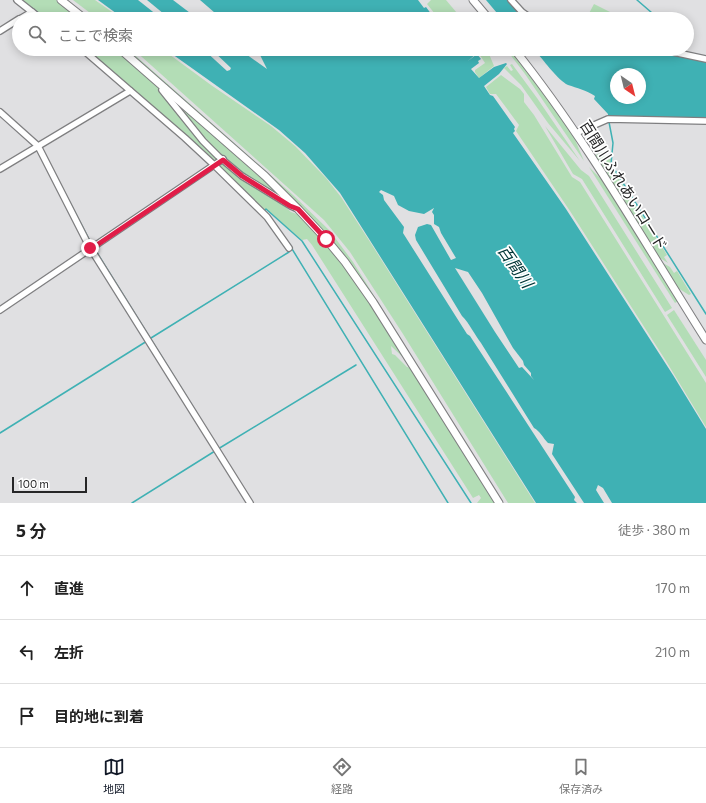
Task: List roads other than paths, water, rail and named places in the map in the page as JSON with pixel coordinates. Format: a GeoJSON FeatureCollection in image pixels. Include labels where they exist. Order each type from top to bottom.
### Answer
{"type":"FeatureCollection","features":[{"type":"Feature","properties":{"kind":"street"},"geometry":{"type":"LineString","coordinates":[[17,0],[32,12]]}},
{"type":"Feature","properties":{"kind":"street"},"geometry":{"type":"LineString","coordinates":[[61,0],[76,12]]}},
{"type":"Feature","properties":{"kind":"street"},"geometry":{"type":"LineString","coordinates":[[473,0],[483,12]]}},
{"type":"Feature","properties":{"kind":"street"},"geometry":{"type":"LineString","coordinates":[[511,0],[522,12]]}},
{"type":"Feature","properties":{"kind":"street"},"geometry":{"type":"LineString","coordinates":[[0,31],[12,23]]}},
{"type":"Feature","properties":{"kind":"street"},"geometry":{"type":"LineString","coordinates":[[90,56],[215,164],[267,217],[290,248]]}},
{"type":"Feature","properties":{"kind":"street"},"geometry":{"type":"LineString","coordinates":[[128,56],[265,176],[326,239],[345,262],[372,302],[499,503]]}},
{"type":"Feature","properties":{"kind":"street","name":"百間川ふれあいロード"},"geometry":{"type":"LineString","coordinates":[[519,56],[576,133],[706,340]]}},
{"type":"Feature","properties":{"kind":"street"},"geometry":{"type":"LineString","coordinates":[[692,56],[706,59]]}},
{"type":"Feature","properties":{"kind":"street"},"geometry":{"type":"LineString","coordinates":[[164,88],[162,90],[203,141],[223,160],[242,176],[290,206],[298,209]]}},
{"type":"Feature","properties":{"kind":"street"},"geometry":{"type":"LineString","coordinates":[[0,169],[130,91]]}},
{"type":"Feature","properties":{"kind":"street"},"geometry":{"type":"LineString","coordinates":[[0,112],[39,145],[92,247],[250,503]]}},
{"type":"Feature","properties":{"kind":"street"},"geometry":{"type":"LineString","coordinates":[[576,133],[608,119],[706,121]]}},
{"type":"Feature","properties":{"kind":"street"},"geometry":{"type":"LineString","coordinates":[[0,310],[223,160]]}},
{"type":"Feature","properties":{"kind":"water"},"geometry":{"type":"Polygon","coordinates":[[[98,0],[138,0],[153,12],[114,12],[98,0]]]}},
{"type":"Feature","properties":{"kind":"water"},"geometry":{"type":"Polygon","coordinates":[[[147,0],[173,0],[189,12],[162,12],[147,0]]]}},
{"type":"Feature","properties":{"kind":"water"},"geometry":{"type":"Polygon","coordinates":[[[200,0],[418,0],[424,8],[426,7],[430,12],[214,12],[200,0]]]}},
{"type":"Feature","properties":{"kind":"water"},"geometry":{"type":"Polygon","coordinates":[[[486,0],[508,0],[519,12],[496,12],[486,0]]]}},
{"type":"Feature","properties":{"kind":"water","name":"百間川"},"geometry":{"type":"Polygon","coordinates":[[[175,56],[211,56],[227,71],[231,68],[218,56],[249,56],[267,69],[260,56],[474,56],[468,61],[474,56],[479,56],[481,59],[478,61],[479,63],[471,69],[479,78],[494,67],[506,63],[507,64],[499,74],[484,86],[515,127],[515,131],[513,133],[566,209],[706,429],[706,503],[612,503],[603,488],[598,485],[596,490],[604,503],[584,503],[552,454],[554,444],[548,443],[534,428],[481,343],[462,316],[416,240],[415,235],[418,227],[427,224],[431,225],[451,260],[456,258],[439,227],[434,224],[434,215],[432,212],[434,208],[424,214],[409,211],[398,205],[394,196],[381,190],[379,192],[383,195],[384,200],[404,227],[403,233],[467,334],[470,336],[575,497],[574,500],[577,503],[536,503],[340,193],[305,153],[279,130],[175,56]],[[455,268],[519,368],[522,367],[534,380],[531,373],[513,348],[482,293],[468,272],[455,268]]]}},
{"type":"Feature","properties":{"kind":"water"},"geometry":{"type":"Polygon","coordinates":[[[540,56],[678,56],[706,62],[706,118],[608,116],[608,114],[594,99],[595,96],[564,83],[540,56]]]}},
{"type":"Feature","properties":{"kind":"waterway"},"geometry":{"type":"LineString","coordinates":[[637,0],[651,12]]}},
{"type":"Feature","properties":{"kind":"waterway"},"geometry":{"type":"LineString","coordinates":[[32,8],[37,12]]}},
{"type":"Feature","properties":{"kind":"waterway"},"geometry":{"type":"LineString","coordinates":[[609,122],[613,143],[611,164],[706,314]]}},
{"type":"Feature","properties":{"kind":"waterway"},"geometry":{"type":"LineString","coordinates":[[54,172],[92,245]]}},
{"type":"Feature","properties":{"kind":"waterway"},"geometry":{"type":"LineString","coordinates":[[264,211],[266,209],[302,241],[471,503]]}},
{"type":"Feature","properties":{"kind":"waterway"},"geometry":{"type":"LineString","coordinates":[[289,244],[448,503]]}},
{"type":"Feature","properties":{"kind":"waterway"},"geometry":{"type":"LineString","coordinates":[[94,248],[201,420]]}},
{"type":"Feature","properties":{"kind":"waterway"},"geometry":{"type":"LineString","coordinates":[[151,338],[289,252]]}},
{"type":"Feature","properties":{"kind":"waterway"},"geometry":{"type":"LineString","coordinates":[[0,433],[147,341]]}},
{"type":"Feature","properties":{"kind":"waterway"},"geometry":{"type":"LineString","coordinates":[[218,449],[356,365]]}},
{"type":"Feature","properties":{"kind":"waterway"},"geometry":{"type":"LineString","coordinates":[[132,503],[215,451]]}}]}
